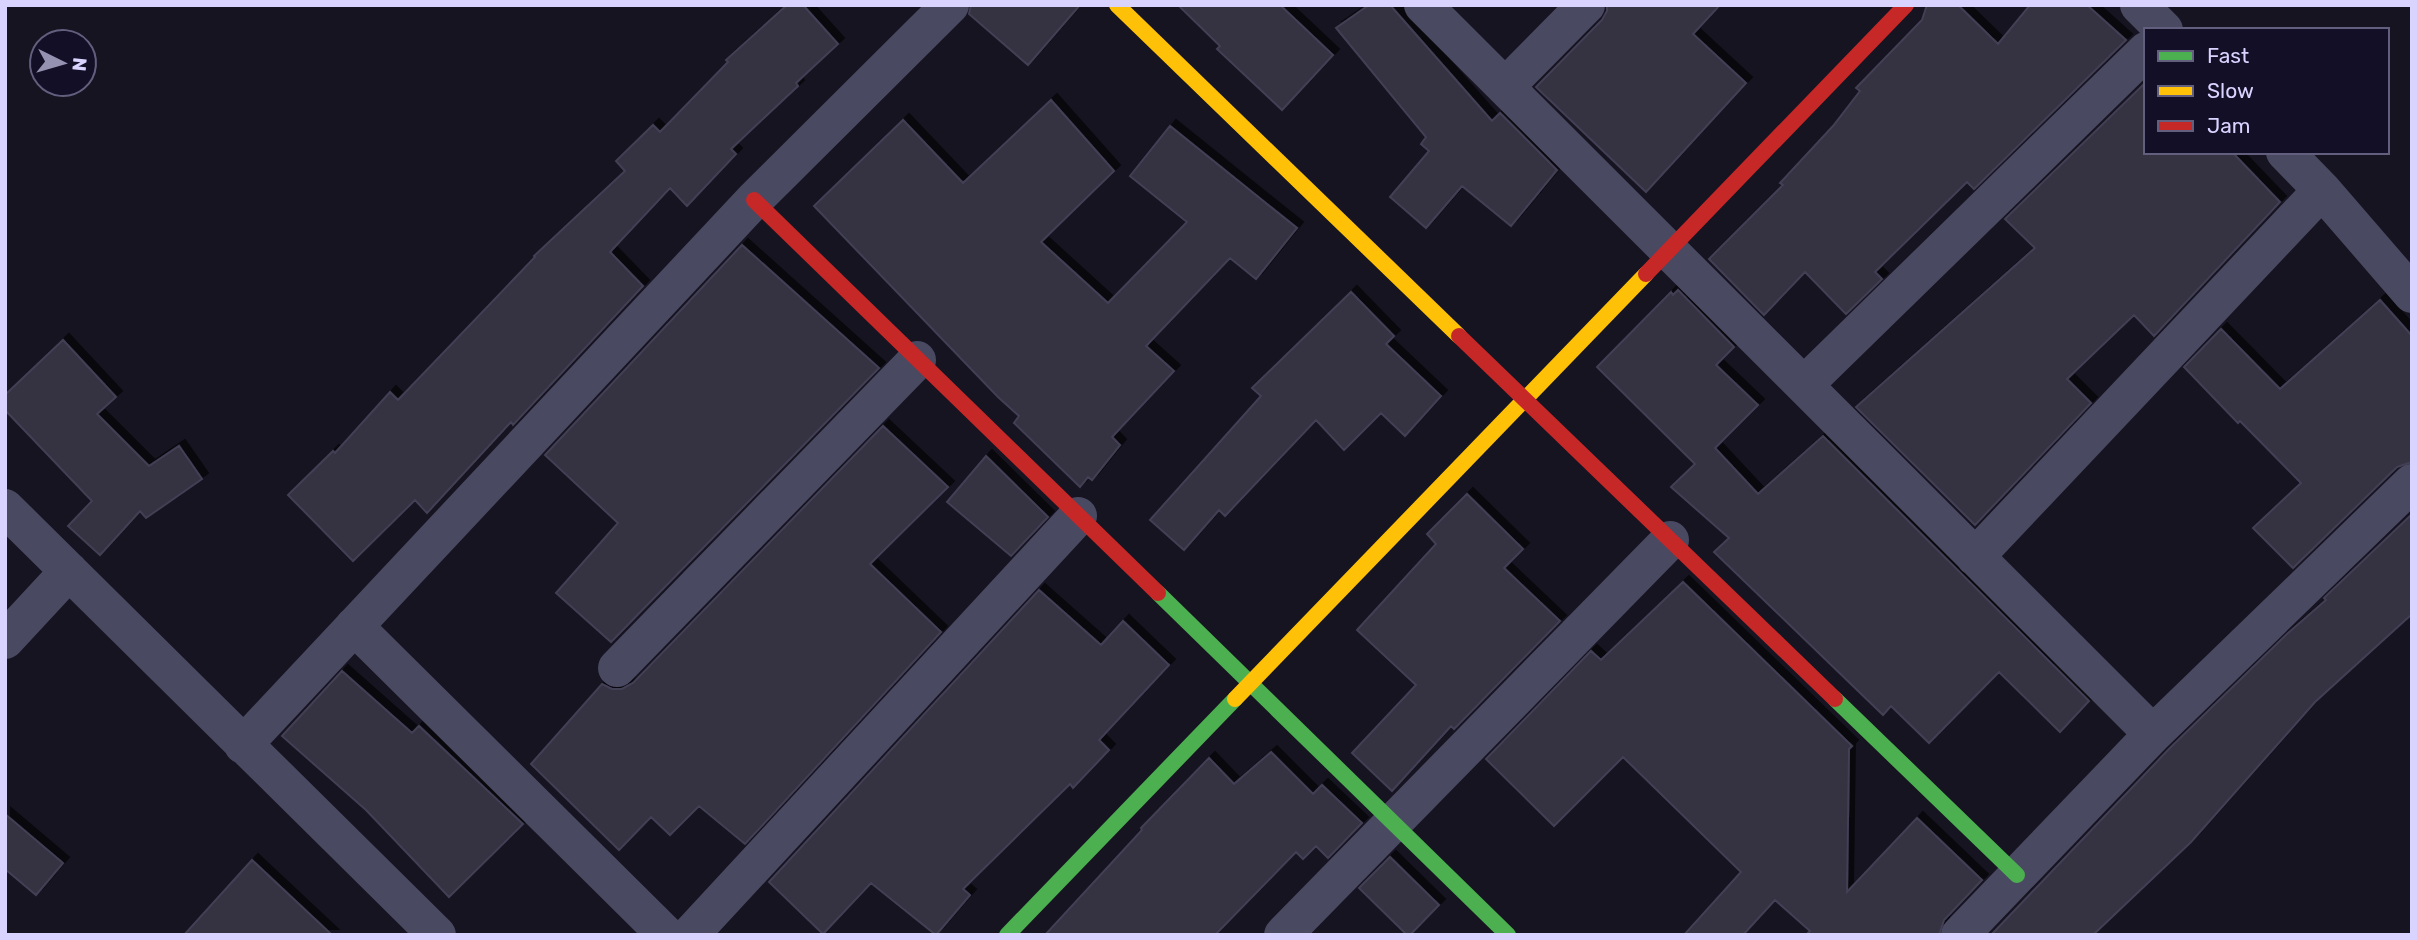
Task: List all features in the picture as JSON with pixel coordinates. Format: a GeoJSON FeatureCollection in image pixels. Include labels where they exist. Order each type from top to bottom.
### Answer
{"type":"FeatureCollection","features":[{"type":"Feature","properties":{"kind":"street"},"geometry":{"type":"LineString","coordinates":[[243,745],[754,200],[950,5]]}},
{"type":"Feature","properties":{"kind":"street"},"geometry":{"type":"LineString","coordinates":[[1117,5],[2017,875]]}},
{"type":"Feature","properties":{"kind":"street"},"geometry":{"type":"LineString","coordinates":[[1423,5],[2153,734]]}},
{"type":"Feature","properties":{"kind":"street"},"geometry":{"type":"LineString","coordinates":[[1505,87],[1586,5]]}},
{"type":"Feature","properties":{"kind":"street"},"geometry":{"type":"LineString","coordinates":[[1007,935],[1906,5]]}},
{"type":"Feature","properties":{"kind":"street"},"geometry":{"type":"LineString","coordinates":[[2139,5],[2162,28]]}},
{"type":"Feature","properties":{"kind":"street"},"geometry":{"type":"LineString","coordinates":[[1804,385],[2144,53]]}},
{"type":"Feature","properties":{"kind":"street"},"geometry":{"type":"LineString","coordinates":[[2287,154],[2322,190],[2412,294]]}},
{"type":"Feature","properties":{"kind":"street"},"geometry":{"type":"LineString","coordinates":[[1975,557],[2322,190]]}},
{"type":"Feature","properties":{"kind":"street"},"geometry":{"type":"LineString","coordinates":[[754,200],[1508,935]]}},
{"type":"Feature","properties":{"kind":"street"},"geometry":{"type":"LineString","coordinates":[[617,668],[917,360]]}},
{"type":"Feature","properties":{"kind":"street"},"geometry":{"type":"LineString","coordinates":[[1960,935],[2153,734],[2412,483]]}},
{"type":"Feature","properties":{"kind":"street"},"geometry":{"type":"LineString","coordinates":[[5,508],[436,935]]}},
{"type":"Feature","properties":{"kind":"street"},"geometry":{"type":"LineString","coordinates":[[690,935],[1078,516]]}},
{"type":"Feature","properties":{"kind":"street"},"geometry":{"type":"LineString","coordinates":[[1283,935],[1670,540]]}},
{"type":"Feature","properties":{"kind":"street"},"geometry":{"type":"LineString","coordinates":[[5,640],[69,571]]}},
{"type":"Feature","properties":{"kind":"street"},"geometry":{"type":"LineString","coordinates":[[354,626],[666,935]]}},
{"type":"Feature","properties":{"kind":"building"},"geometry":{"type":"Polygon","coordinates":[[[787,5],[803,5],[838,44],[731,149],[736,154],[687,206],[670,188],[610,252],[643,286],[427,513],[415,500],[353,561],[288,495],[333,451],[335,453],[390,392],[398,400],[534,256],[625,171],[616,161],[653,125],[660,132],[728,62],[726,60],[787,5]]]}},
{"type":"Feature","properties":{"kind":"building"},"geometry":{"type":"Polygon","coordinates":[[[971,5],[1080,5],[1028,65],[969,14],[971,5]]]}},
{"type":"Feature","properties":{"kind":"building"},"geometry":{"type":"Polygon","coordinates":[[[1178,5],[1280,5],[1333,55],[1282,110],[1217,49],[1220,46],[1178,5]]]}},
{"type":"Feature","properties":{"kind":"building"},"geometry":{"type":"Polygon","coordinates":[[[1369,5],[1390,5],[1492,121],[1500,113],[1557,170],[1511,226],[1462,186],[1426,228],[1390,197],[1429,151],[1421,144],[1426,137],[1336,28],[1369,5]]]}},
{"type":"Feature","properties":{"kind":"building"},"geometry":{"type":"Polygon","coordinates":[[[1607,5],[1720,5],[1693,34],[1746,83],[1646,192],[1536,87],[1602,20],[1607,5]]]}},
{"type":"Feature","properties":{"kind":"building"},"geometry":{"type":"Polygon","coordinates":[[[1927,5],[1958,5],[1998,44],[2030,5],[2087,5],[2126,40],[1974,189],[1967,182],[1875,272],[1882,279],[1846,314],[1805,272],[1764,315],[1709,259],[1783,185],[1780,183],[1833,126],[1860,91],[1856,88],[1922,20],[1927,5]]]}},
{"type":"Feature","properties":{"kind":"building"},"geometry":{"type":"Polygon","coordinates":[[[2144,84],[2144,154],[2234,154],[2280,202],[2154,336],[2134,315],[2067,379],[2091,403],[1975,525],[1856,407],[2035,248],[2005,219],[2144,84]]]}},
{"type":"Feature","properties":{"kind":"building"},"geometry":{"type":"Polygon","coordinates":[[[1051,100],[1114,171],[1041,242],[1108,303],[1187,222],[1130,176],[1170,126],[1297,228],[1256,279],[1230,258],[1146,346],[1174,371],[1112,437],[1120,445],[1092,480],[1088,477],[1080,487],[1014,423],[1019,416],[814,206],[903,120],[963,183],[1051,100]]]}},
{"type":"Feature","properties":{"kind":"building"},"geometry":{"type":"Polygon","coordinates":[[[742,245],[879,368],[611,642],[556,593],[618,523],[545,455],[742,245]]]}},
{"type":"Feature","properties":{"kind":"building"},"geometry":{"type":"Polygon","coordinates":[[[1678,290],[1734,347],[1716,365],[1758,405],[1715,448],[1758,494],[1823,436],[2089,701],[2060,732],[1999,672],[1929,743],[1891,706],[1883,715],[1714,552],[1729,538],[1671,487],[1695,464],[1597,367],[1671,292],[1673,295],[1678,290]]]}},
{"type":"Feature","properties":{"kind":"building"},"geometry":{"type":"Polygon","coordinates":[[[1351,292],[1394,336],[1386,344],[1441,396],[1405,436],[1381,413],[1344,450],[1316,420],[1225,516],[1219,510],[1184,550],[1150,520],[1261,396],[1252,388],[1351,292]]]}},
{"type":"Feature","properties":{"kind":"building"},"geometry":{"type":"Polygon","coordinates":[[[2380,300],[2412,336],[2412,462],[2397,467],[2293,568],[2253,528],[2301,483],[2184,367],[2221,329],[2280,389],[2380,300]]]}},
{"type":"Feature","properties":{"kind":"building"},"geometry":{"type":"Polygon","coordinates":[[[63,340],[116,397],[97,414],[149,466],[179,446],[202,479],[146,518],[140,511],[100,555],[68,526],[92,501],[5,410],[5,395],[63,340]]]}},
{"type":"Feature","properties":{"kind":"building"},"geometry":{"type":"Polygon","coordinates":[[[883,426],[948,487],[870,564],[941,632],[745,844],[699,806],[670,835],[651,817],[619,850],[531,764],[602,684],[612,689],[622,689],[633,683],[883,426]]]}},
{"type":"Feature","properties":{"kind":"building"},"geometry":{"type":"Polygon","coordinates":[[[986,456],[1048,517],[1011,556],[947,502],[986,456]]]}},
{"type":"Feature","properties":{"kind":"building"},"geometry":{"type":"Polygon","coordinates":[[[1467,494],[1523,549],[1504,568],[1560,621],[1454,729],[1451,726],[1392,791],[1352,753],[1416,685],[1357,630],[1436,544],[1427,534],[1467,494]]]}},
{"type":"Feature","properties":{"kind":"building"},"geometry":{"type":"Polygon","coordinates":[[[2412,514],[2412,614],[2315,702],[2191,842],[2093,935],[1991,935],[2169,749],[2412,514]]]}},
{"type":"Feature","properties":{"kind":"building"},"geometry":{"type":"Polygon","coordinates":[[[1683,582],[1852,746],[1849,749],[1847,892],[1917,818],[1982,880],[1944,920],[1939,935],[1806,935],[1810,931],[1775,900],[1743,935],[1684,935],[1741,872],[1623,757],[1554,826],[1486,759],[1591,651],[1601,660],[1683,582]]]}},
{"type":"Feature","properties":{"kind":"building"},"geometry":{"type":"Polygon","coordinates":[[[1039,590],[1101,645],[1123,621],[1169,665],[1099,740],[1109,750],[1073,788],[1070,784],[963,889],[970,895],[936,935],[871,883],[823,934],[769,882],[1039,590]]]}},
{"type":"Feature","properties":{"kind":"building"},"geometry":{"type":"Polygon","coordinates":[[[342,671],[412,733],[419,726],[523,824],[449,897],[366,810],[282,736],[342,671]]]}},
{"type":"Feature","properties":{"kind":"building"},"geometry":{"type":"Polygon","coordinates":[[[1271,752],[1313,794],[1322,785],[1362,823],[1328,858],[1316,846],[1303,859],[1296,852],[1215,935],[1045,935],[1141,828],[1209,758],[1234,784],[1271,752]]]}},
{"type":"Feature","properties":{"kind":"building"},"geometry":{"type":"Polygon","coordinates":[[[5,814],[63,863],[36,895],[5,869],[5,814]]]}},
{"type":"Feature","properties":{"kind":"building"},"geometry":{"type":"Polygon","coordinates":[[[1390,857],[1439,905],[1410,935],[1359,888],[1390,857]]]}},
{"type":"Feature","properties":{"kind":"building"},"geometry":{"type":"Polygon","coordinates":[[[252,860],[332,935],[184,935],[252,860]]]}},
{"type":"Feature","properties":{"kind":"traffic: fast"},"geometry":{"type":"LineString","coordinates":[[1158,593],[1508,935]]}},
{"type":"Feature","properties":{"kind":"traffic: fast"},"geometry":{"type":"LineString","coordinates":[[1007,935],[1235,699]]}},
{"type":"Feature","properties":{"kind":"traffic: fast"},"geometry":{"type":"LineString","coordinates":[[1835,699],[2017,875]]}},
{"type":"Feature","properties":{"kind":"traffic: slow"},"geometry":{"type":"LineString","coordinates":[[1117,5],[1459,336]]}},
{"type":"Feature","properties":{"kind":"traffic: slow"},"geometry":{"type":"LineString","coordinates":[[1235,699],[1646,274]]}},
{"type":"Feature","properties":{"kind":"traffic: jam"},"geometry":{"type":"LineString","coordinates":[[1646,274],[1906,5]]}},
{"type":"Feature","properties":{"kind":"traffic: jam"},"geometry":{"type":"LineString","coordinates":[[754,200],[1158,593]]}},
{"type":"Feature","properties":{"kind":"traffic: jam"},"geometry":{"type":"LineString","coordinates":[[1459,336],[1835,699]]}}]}
